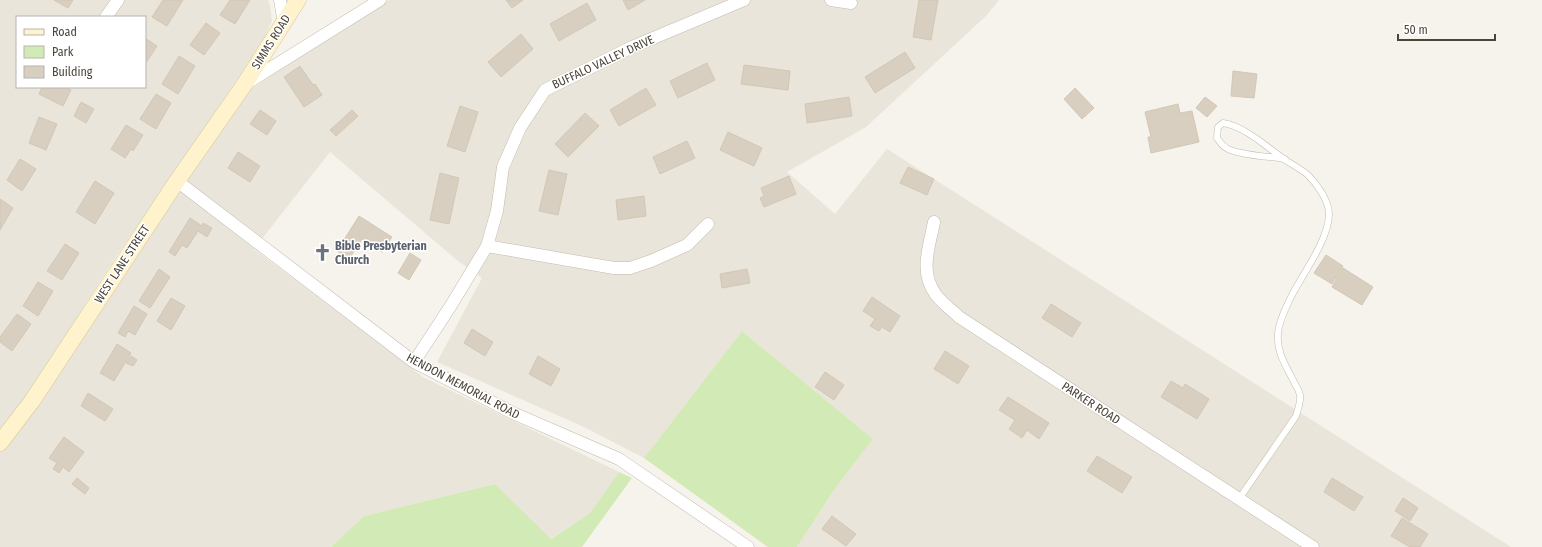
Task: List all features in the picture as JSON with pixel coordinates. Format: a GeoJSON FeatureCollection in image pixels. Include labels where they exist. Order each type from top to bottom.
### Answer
{"type":"FeatureCollection","features":[{"type":"Feature","properties":{"kind":"street"},"geometry":{"type":"LineString","coordinates":[[107,16],[118,0]]}},
{"type":"Feature","properties":{"kind":"street"},"geometry":{"type":"LineString","coordinates":[[280,0],[284,23]]}},
{"type":"Feature","properties":{"kind":"street","name":"SIMMS ROAD"},"geometry":{"type":"LineString","coordinates":[[244,85],[298,0]]}},
{"type":"Feature","properties":{"kind":"street"},"geometry":{"type":"LineString","coordinates":[[244,85],[380,0]]}},
{"type":"Feature","properties":{"kind":"street","name":"BUFFALO VALLEY DRIVE"},"geometry":{"type":"LineString","coordinates":[[414,362],[450,307],[486,246],[497,211],[503,167],[520,128],[545,90],[632,47],[744,0]]}},
{"type":"Feature","properties":{"kind":"street"},"geometry":{"type":"LineString","coordinates":[[831,0],[851,3]]}},
{"type":"Feature","properties":{"kind":"street","name":"WEST LANE STREET"},"geometry":{"type":"LineString","coordinates":[[0,443],[32,401],[177,182],[244,85]]}},
{"type":"Feature","properties":{"kind":"street","name":"HENDON MEMORIAL ROAD"},"geometry":{"type":"LineString","coordinates":[[177,182],[414,362],[513,413],[619,459],[748,547]]}},
{"type":"Feature","properties":{"kind":"street","name":"PARKER ROAD"},"geometry":{"type":"LineString","coordinates":[[934,222],[926,262],[927,279],[936,296],[959,317],[1313,547]]}},
{"type":"Feature","properties":{"kind":"street"},"geometry":{"type":"LineString","coordinates":[[486,246],[614,268],[630,268],[651,262],[687,245],[708,224]]}},
{"type":"Feature","properties":{"kind":"lane"},"geometry":{"type":"LineString","coordinates":[[1239,499],[1296,416],[1300,403],[1300,394],[1280,356],[1278,332],[1283,315],[1295,289],[1322,241],[1328,227],[1329,213],[1325,200],[1308,175],[1234,124],[1224,122],[1218,127],[1217,138],[1227,149],[1243,154],[1284,159]]}},
{"type":"Feature","properties":{"kind":"shaded area"},"geometry":{"type":"Polygon","coordinates":[[[0,0],[268,0],[272,21],[264,39],[115,258],[26,397],[0,432],[0,0]]]}},
{"type":"Feature","properties":{"kind":"shaded area"},"geometry":{"type":"Polygon","coordinates":[[[389,0],[999,0],[986,16],[866,127],[787,172],[835,214],[887,149],[1511,547],[797,547],[834,490],[873,439],[742,331],[644,458],[584,427],[437,362],[482,278],[458,261],[330,152],[254,249],[423,377],[619,472],[590,513],[550,539],[495,484],[364,516],[331,547],[0,547],[0,447],[251,89],[324,40],[389,0]]]}},
{"type":"Feature","properties":{"kind":"green space"},"geometry":{"type":"Polygon","coordinates":[[[742,331],[873,439],[834,490],[797,547],[768,547],[644,458],[742,331]]]}},
{"type":"Feature","properties":{"kind":"green space"},"geometry":{"type":"Polygon","coordinates":[[[619,472],[632,478],[582,547],[331,547],[364,516],[495,484],[551,539],[590,513],[619,472]]]}},
{"type":"Feature","properties":{"kind":"building"},"geometry":{"type":"Polygon","coordinates":[[[54,0],[73,0],[68,8],[54,0]]]}},
{"type":"Feature","properties":{"kind":"building"},"geometry":{"type":"Polygon","coordinates":[[[163,0],[183,0],[167,26],[152,17],[163,0]]]}},
{"type":"Feature","properties":{"kind":"building"},"geometry":{"type":"Polygon","coordinates":[[[230,0],[250,0],[235,24],[220,15],[230,0]]]}},
{"type":"Feature","properties":{"kind":"building"},"geometry":{"type":"Polygon","coordinates":[[[506,0],[523,0],[512,8],[506,0]]]}},
{"type":"Feature","properties":{"kind":"building"},"geometry":{"type":"Polygon","coordinates":[[[623,0],[645,0],[628,10],[623,0]]]}},
{"type":"Feature","properties":{"kind":"building"},"geometry":{"type":"Polygon","coordinates":[[[919,0],[938,0],[931,40],[913,37],[919,0]]]}},
{"type":"Feature","properties":{"kind":"building"},"geometry":{"type":"Polygon","coordinates":[[[587,3],[596,20],[559,41],[550,24],[587,3]]]}},
{"type":"Feature","properties":{"kind":"building"},"geometry":{"type":"Polygon","coordinates":[[[206,23],[220,33],[204,55],[190,45],[206,23]]]}},
{"type":"Feature","properties":{"kind":"building"},"geometry":{"type":"Polygon","coordinates":[[[521,34],[533,49],[501,77],[488,62],[521,34]]]}},
{"type":"Feature","properties":{"kind":"building"},"geometry":{"type":"Polygon","coordinates":[[[146,39],[157,46],[146,62],[146,39]]]}},
{"type":"Feature","properties":{"kind":"building"},"geometry":{"type":"Polygon","coordinates":[[[905,52],[915,68],[875,93],[865,77],[905,52]]]}},
{"type":"Feature","properties":{"kind":"building"},"geometry":{"type":"Polygon","coordinates":[[[179,56],[195,66],[178,94],[162,84],[179,56]]]}},
{"type":"Feature","properties":{"kind":"building"},"geometry":{"type":"Polygon","coordinates":[[[707,63],[715,80],[678,98],[670,81],[707,63]]]}},
{"type":"Feature","properties":{"kind":"building"},"geometry":{"type":"Polygon","coordinates":[[[744,65],[790,71],[788,90],[741,84],[744,65]]]}},
{"type":"Feature","properties":{"kind":"building"},"geometry":{"type":"Polygon","coordinates":[[[300,66],[322,95],[304,107],[284,77],[300,66]]]}},
{"type":"Feature","properties":{"kind":"building"},"geometry":{"type":"Polygon","coordinates":[[[1233,71],[1257,74],[1254,98],[1231,96],[1233,71]]]}},
{"type":"Feature","properties":{"kind":"building"},"geometry":{"type":"Polygon","coordinates":[[[42,88],[68,88],[71,90],[63,106],[39,94],[42,88]]]}},
{"type":"Feature","properties":{"kind":"building"},"geometry":{"type":"Polygon","coordinates":[[[646,88],[656,105],[619,126],[610,110],[646,88]]]}},
{"type":"Feature","properties":{"kind":"building"},"geometry":{"type":"Polygon","coordinates":[[[1075,88],[1094,108],[1082,119],[1064,99],[1075,88]]]}},
{"type":"Feature","properties":{"kind":"building"},"geometry":{"type":"Polygon","coordinates":[[[156,94],[171,103],[156,129],[140,119],[156,94]]]}},
{"type":"Feature","properties":{"kind":"building"},"geometry":{"type":"Polygon","coordinates":[[[849,97],[852,116],[807,123],[805,104],[849,97]]]}},
{"type":"Feature","properties":{"kind":"building"},"geometry":{"type":"Polygon","coordinates":[[[1205,97],[1217,106],[1207,117],[1196,108],[1205,97]]]}},
{"type":"Feature","properties":{"kind":"building"},"geometry":{"type":"Polygon","coordinates":[[[81,102],[94,109],[86,123],[74,116],[81,102]]]}},
{"type":"Feature","properties":{"kind":"building"},"geometry":{"type":"Polygon","coordinates":[[[1178,104],[1180,113],[1192,111],[1199,142],[1151,153],[1148,137],[1151,137],[1145,112],[1178,104]]]}},
{"type":"Feature","properties":{"kind":"building"},"geometry":{"type":"Polygon","coordinates":[[[460,106],[478,112],[465,152],[447,146],[460,106]]]}},
{"type":"Feature","properties":{"kind":"building"},"geometry":{"type":"Polygon","coordinates":[[[260,110],[276,121],[267,135],[250,124],[260,110]]]}},
{"type":"Feature","properties":{"kind":"building"},"geometry":{"type":"Polygon","coordinates":[[[352,110],[358,116],[336,136],[330,130],[352,110]]]}},
{"type":"Feature","properties":{"kind":"building"},"geometry":{"type":"Polygon","coordinates":[[[585,113],[599,126],[568,157],[555,144],[585,113]]]}},
{"type":"Feature","properties":{"kind":"building"},"geometry":{"type":"Polygon","coordinates":[[[39,117],[57,124],[46,150],[29,143],[39,117]]]}},
{"type":"Feature","properties":{"kind":"building"},"geometry":{"type":"Polygon","coordinates":[[[126,125],[143,135],[133,151],[131,149],[125,158],[111,149],[126,125]]]}},
{"type":"Feature","properties":{"kind":"building"},"geometry":{"type":"Polygon","coordinates":[[[728,132],[762,148],[754,166],[720,150],[728,132]]]}},
{"type":"Feature","properties":{"kind":"building"},"geometry":{"type":"Polygon","coordinates":[[[687,141],[695,158],[660,174],[653,157],[687,141]]]}},
{"type":"Feature","properties":{"kind":"building"},"geometry":{"type":"Polygon","coordinates":[[[238,152],[260,166],[250,182],[228,168],[238,152]]]}},
{"type":"Feature","properties":{"kind":"building"},"geometry":{"type":"Polygon","coordinates":[[[20,159],[36,169],[22,191],[7,180],[20,159]]]}},
{"type":"Feature","properties":{"kind":"building"},"geometry":{"type":"Polygon","coordinates":[[[908,167],[934,179],[927,195],[900,183],[908,167]]]}},
{"type":"Feature","properties":{"kind":"building"},"geometry":{"type":"Polygon","coordinates":[[[549,170],[567,174],[558,215],[539,211],[549,170]]]}},
{"type":"Feature","properties":{"kind":"building"},"geometry":{"type":"Polygon","coordinates":[[[440,173],[459,178],[449,224],[430,220],[440,173]]]}},
{"type":"Feature","properties":{"kind":"building"},"geometry":{"type":"Polygon","coordinates":[[[789,176],[796,194],[764,207],[760,198],[764,196],[761,188],[789,176]]]}},
{"type":"Feature","properties":{"kind":"building"},"geometry":{"type":"Polygon","coordinates":[[[95,181],[114,193],[95,224],[76,212],[95,181]]]}},
{"type":"Feature","properties":{"kind":"building"},"geometry":{"type":"Polygon","coordinates":[[[644,196],[646,216],[618,220],[616,200],[644,196]]]}},
{"type":"Feature","properties":{"kind":"building"},"geometry":{"type":"Polygon","coordinates":[[[0,199],[13,208],[0,230],[0,199]]]}},
{"type":"Feature","properties":{"kind":"building"},"geometry":{"type":"Polygon","coordinates":[[[359,216],[392,237],[382,252],[362,239],[349,259],[337,251],[359,216]]]}},
{"type":"Feature","properties":{"kind":"building"},"geometry":{"type":"Polygon","coordinates":[[[190,218],[202,226],[203,223],[212,228],[207,237],[198,231],[187,248],[182,245],[175,256],[169,252],[190,218]]]}},
{"type":"Feature","properties":{"kind":"building"},"geometry":{"type":"Polygon","coordinates":[[[65,244],[79,253],[62,280],[47,271],[65,244]]]}},
{"type":"Feature","properties":{"kind":"building"},"geometry":{"type":"Polygon","coordinates":[[[410,253],[421,260],[409,280],[398,273],[410,253]]]}},
{"type":"Feature","properties":{"kind":"building"},"geometry":{"type":"Polygon","coordinates":[[[1326,255],[1343,266],[1332,284],[1314,273],[1326,255]]]}},
{"type":"Feature","properties":{"kind":"building"},"geometry":{"type":"Polygon","coordinates":[[[1343,268],[1373,287],[1362,305],[1332,287],[1343,268]]]}},
{"type":"Feature","properties":{"kind":"building"},"geometry":{"type":"Polygon","coordinates":[[[159,269],[170,277],[150,308],[139,301],[159,269]]]}},
{"type":"Feature","properties":{"kind":"building"},"geometry":{"type":"Polygon","coordinates":[[[747,269],[750,283],[722,288],[720,274],[747,269]]]}},
{"type":"Feature","properties":{"kind":"building"},"geometry":{"type":"Polygon","coordinates":[[[38,282],[53,291],[38,316],[23,306],[38,282]]]}},
{"type":"Feature","properties":{"kind":"building"},"geometry":{"type":"Polygon","coordinates":[[[872,297],[900,316],[890,332],[882,327],[879,331],[870,326],[875,319],[863,311],[872,297]]]}},
{"type":"Feature","properties":{"kind":"building"},"geometry":{"type":"Polygon","coordinates":[[[171,298],[185,306],[171,330],[157,321],[171,298]]]}},
{"type":"Feature","properties":{"kind":"building"},"geometry":{"type":"Polygon","coordinates":[[[1051,304],[1081,323],[1072,337],[1042,318],[1051,304]]]}},
{"type":"Feature","properties":{"kind":"building"},"geometry":{"type":"Polygon","coordinates":[[[134,306],[147,314],[135,335],[128,331],[125,337],[118,333],[134,306]]]}},
{"type":"Feature","properties":{"kind":"building"},"geometry":{"type":"Polygon","coordinates":[[[17,314],[31,324],[12,351],[0,342],[0,337],[17,314]]]}},
{"type":"Feature","properties":{"kind":"building"},"geometry":{"type":"Polygon","coordinates":[[[472,329],[493,342],[485,356],[464,343],[472,329]]]}},
{"type":"Feature","properties":{"kind":"building"},"geometry":{"type":"Polygon","coordinates":[[[117,344],[131,353],[114,381],[100,373],[117,344]]]}},
{"type":"Feature","properties":{"kind":"building"},"geometry":{"type":"Polygon","coordinates":[[[945,351],[969,366],[958,384],[934,369],[945,351]]]}},
{"type":"Feature","properties":{"kind":"building"},"geometry":{"type":"Polygon","coordinates":[[[131,356],[137,360],[133,366],[126,363],[131,356]]]}},
{"type":"Feature","properties":{"kind":"building"},"geometry":{"type":"Polygon","coordinates":[[[538,356],[560,369],[551,386],[529,374],[538,356]]]}},
{"type":"Feature","properties":{"kind":"building"},"geometry":{"type":"Polygon","coordinates":[[[825,372],[844,385],[834,400],[815,387],[825,372]]]}},
{"type":"Feature","properties":{"kind":"building"},"geometry":{"type":"Polygon","coordinates":[[[1171,381],[1183,388],[1185,384],[1209,399],[1197,419],[1161,397],[1171,381]]]}},
{"type":"Feature","properties":{"kind":"building"},"geometry":{"type":"Polygon","coordinates":[[[88,393],[113,409],[105,421],[81,406],[88,393]]]}},
{"type":"Feature","properties":{"kind":"building"},"geometry":{"type":"Polygon","coordinates":[[[1008,397],[1049,423],[1039,439],[1027,430],[1022,438],[1009,429],[1015,420],[999,410],[1008,397]]]}},
{"type":"Feature","properties":{"kind":"building"},"geometry":{"type":"Polygon","coordinates":[[[64,437],[84,452],[69,472],[63,467],[59,473],[53,469],[57,463],[49,458],[64,437]]]}},
{"type":"Feature","properties":{"kind":"building"},"geometry":{"type":"Polygon","coordinates":[[[1097,456],[1132,477],[1122,493],[1087,471],[1097,456]]]}},
{"type":"Feature","properties":{"kind":"building"},"geometry":{"type":"Polygon","coordinates":[[[77,478],[89,488],[85,494],[72,484],[77,478]]]}},
{"type":"Feature","properties":{"kind":"building"},"geometry":{"type":"Polygon","coordinates":[[[1332,478],[1363,497],[1354,511],[1324,492],[1332,478]]]}},
{"type":"Feature","properties":{"kind":"building"},"geometry":{"type":"Polygon","coordinates":[[[1403,498],[1418,508],[1410,521],[1395,511],[1403,498]]]}},
{"type":"Feature","properties":{"kind":"building"},"geometry":{"type":"Polygon","coordinates":[[[832,516],[856,534],[846,546],[822,529],[832,516]]]}},
{"type":"Feature","properties":{"kind":"building"},"geometry":{"type":"Polygon","coordinates":[[[1402,518],[1428,534],[1420,547],[1410,547],[1391,536],[1402,518]]]}},
{"type":"Feature","properties":{"kind":"place","name":"Bible Presbyterian Church"},"geometry":{"type":"Point","coordinates":[322,253]}}]}
